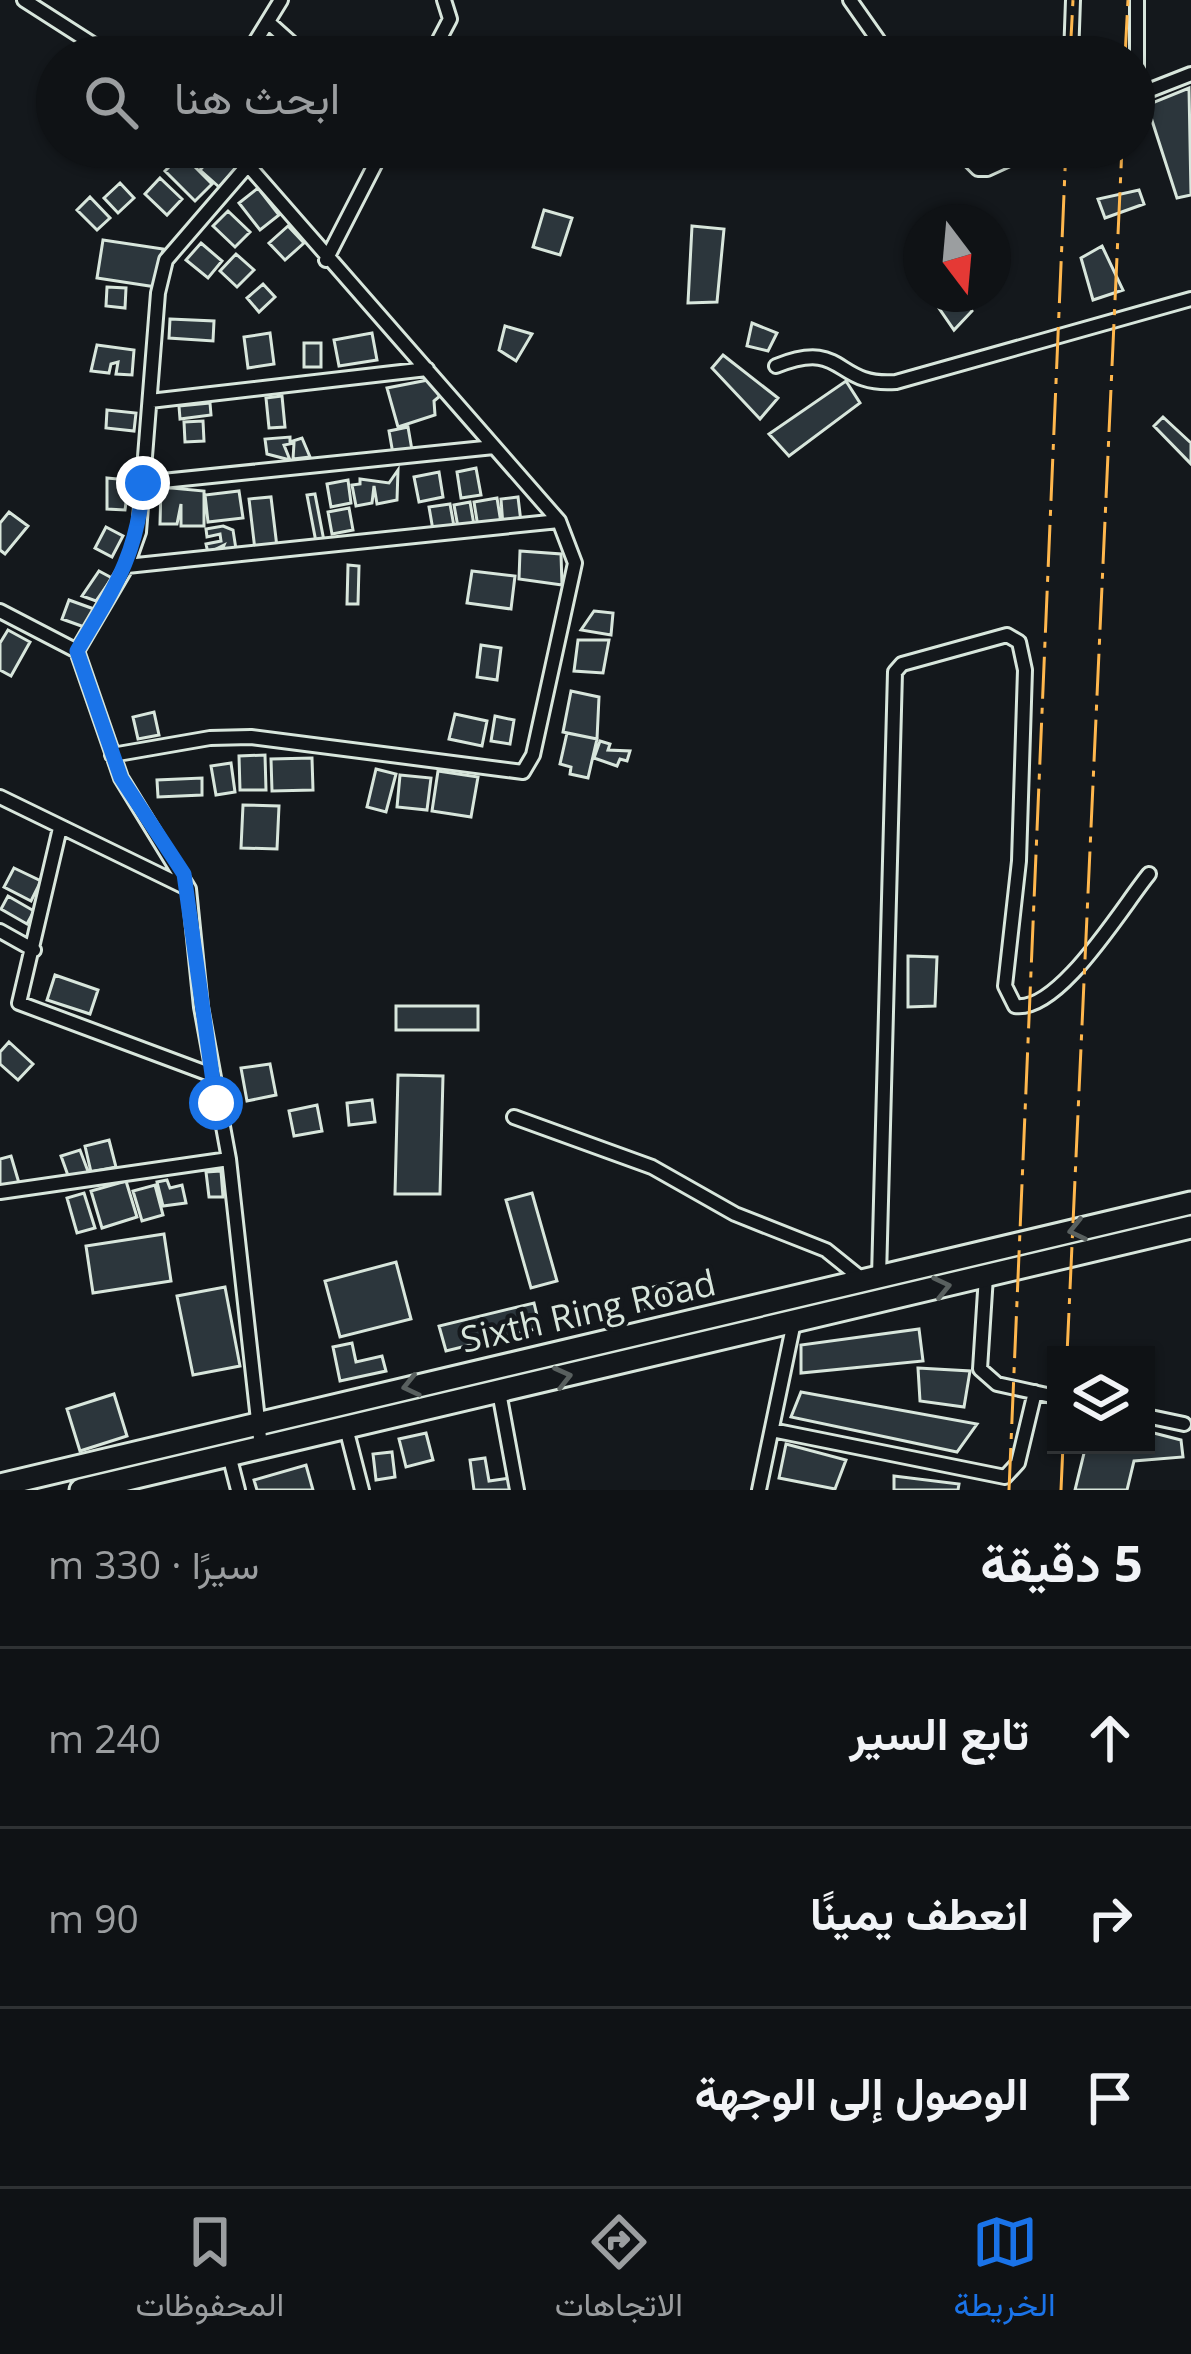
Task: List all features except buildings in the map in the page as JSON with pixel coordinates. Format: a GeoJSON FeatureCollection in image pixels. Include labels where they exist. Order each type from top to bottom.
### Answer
{"type":"FeatureCollection","features":[{"type":"Feature","properties":{"kind":"highway","name":"Sixth Ring Road"},"geometry":{"type":"LineString","coordinates":[[0,1485],[1191,1203]]}},
{"type":"Feature","properties":{"kind":"highway","name":"Sixth Ring Road"},"geometry":{"type":"LineString","coordinates":[[81,1490],[1191,1227]]}},
{"type":"Feature","properties":{"kind":"street"},"geometry":{"type":"LineString","coordinates":[[24,0],[80,36]]}},
{"type":"Feature","properties":{"kind":"street"},"geometry":{"type":"LineString","coordinates":[[259,36],[281,0]]}},
{"type":"Feature","properties":{"kind":"street"},"geometry":{"type":"LineString","coordinates":[[441,36],[450,19],[444,0]]}},
{"type":"Feature","properties":{"kind":"street"},"geometry":{"type":"LineString","coordinates":[[850,0],[875,36]]}},
{"type":"Feature","properties":{"kind":"street"},"geometry":{"type":"LineString","coordinates":[[1072,36],[1073,0]]}},
{"type":"Feature","properties":{"kind":"street"},"geometry":{"type":"LineString","coordinates":[[1137,0],[1137,36]]}},
{"type":"Feature","properties":{"kind":"street"},"geometry":{"type":"LineString","coordinates":[[268,22],[284,36]]}},
{"type":"Feature","properties":{"kind":"street"},"geometry":{"type":"LineString","coordinates":[[1155,88],[1191,74]]}},
{"type":"Feature","properties":{"kind":"street"},"geometry":{"type":"LineString","coordinates":[[77,651],[128,566],[140,532],[166,260],[245,168]]}},
{"type":"Feature","properties":{"kind":"street"},"geometry":{"type":"LineString","coordinates":[[112,755],[210,738],[251,737],[523,772],[531,762],[574,563],[559,521],[249,168]]}},
{"type":"Feature","properties":{"kind":"street"},"geometry":{"type":"LineString","coordinates":[[326,260],[374,168]]}},
{"type":"Feature","properties":{"kind":"street"},"geometry":{"type":"LineString","coordinates":[[776,366],[808,353],[823,355],[852,376],[896,382],[1191,299]]}},
{"type":"Feature","properties":{"kind":"street"},"geometry":{"type":"LineString","coordinates":[[150,401],[427,368]]}},
{"type":"Feature","properties":{"kind":"street"},"geometry":{"type":"LineString","coordinates":[[143,483],[494,447]]}},
{"type":"Feature","properties":{"kind":"street"},"geometry":{"type":"LineString","coordinates":[[128,566],[559,521]]}},
{"type":"Feature","properties":{"kind":"street"},"geometry":{"type":"LineString","coordinates":[[0,611],[77,651],[112,755],[189,889],[212,1075],[229,1160],[261,1447]]}},
{"type":"Feature","properties":{"kind":"street"},"geometry":{"type":"LineString","coordinates":[[871,1279],[895,672],[902,664],[1006,635],[1019,642],[1025,670],[1019,861],[1005,986],[1015,1006],[1034,1005],[1057,992],[1149,874]]}},
{"type":"Feature","properties":{"kind":"street"},"geometry":{"type":"LineString","coordinates":[[0,796],[189,889]]}},
{"type":"Feature","properties":{"kind":"street"},"geometry":{"type":"LineString","coordinates":[[60,828],[20,994],[23,1009],[212,1075]]}},
{"type":"Feature","properties":{"kind":"street"},"geometry":{"type":"LineString","coordinates":[[0,931],[34,950]]}},
{"type":"Feature","properties":{"kind":"street"},"geometry":{"type":"LineString","coordinates":[[514,1117],[652,1167],[735,1214],[826,1250],[871,1279]]}},
{"type":"Feature","properties":{"kind":"street"},"geometry":{"type":"LineString","coordinates":[[0,1192],[229,1160]]}},
{"type":"Feature","properties":{"kind":"street"},"geometry":{"type":"LineString","coordinates":[[986,1276],[980,1369],[997,1384],[1047,1395]]}},
{"type":"Feature","properties":{"kind":"street"},"geometry":{"type":"LineString","coordinates":[[759,1490],[794,1322]]}},
{"type":"Feature","properties":{"kind":"street"},"geometry":{"type":"LineString","coordinates":[[499,1392],[517,1490]]}},
{"type":"Feature","properties":{"kind":"street"},"geometry":{"type":"LineString","coordinates":[[772,1430],[1005,1477],[1018,1463],[1035,1392]]}},
{"type":"Feature","properties":{"kind":"street"},"geometry":{"type":"LineString","coordinates":[[1155,1418],[1184,1424]]}},
{"type":"Feature","properties":{"kind":"street"},"geometry":{"type":"LineString","coordinates":[[346,1428],[362,1490]]}},
{"type":"Feature","properties":{"kind":"street"},"geometry":{"type":"LineString","coordinates":[[229,1455],[238,1490]]}},
{"type":"Feature","properties":{"kind":"power"},"geometry":{"type":"LineString","coordinates":[[1071,36],[1073,0]]}},
{"type":"Feature","properties":{"kind":"power"},"geometry":{"type":"LineString","coordinates":[[1126,36],[1128,0]]}},
{"type":"Feature","properties":{"kind":"power"},"geometry":{"type":"LineString","coordinates":[[1009,1490],[1065,168]]}},
{"type":"Feature","properties":{"kind":"power"},"geometry":{"type":"LineString","coordinates":[[1067,1346],[1121,168]]}},
{"type":"Feature","properties":{"kind":"power"},"geometry":{"type":"LineString","coordinates":[[1061,1490],[1063,1454]]}},
{"type":"Feature","properties":{"kind":"route"},"geometry":{"type":"LineString","coordinates":[[143,483],[140,532],[128,566],[77,651],[121,778],[160,834],[189,889],[200,1007],[216,1103]]}}]}
